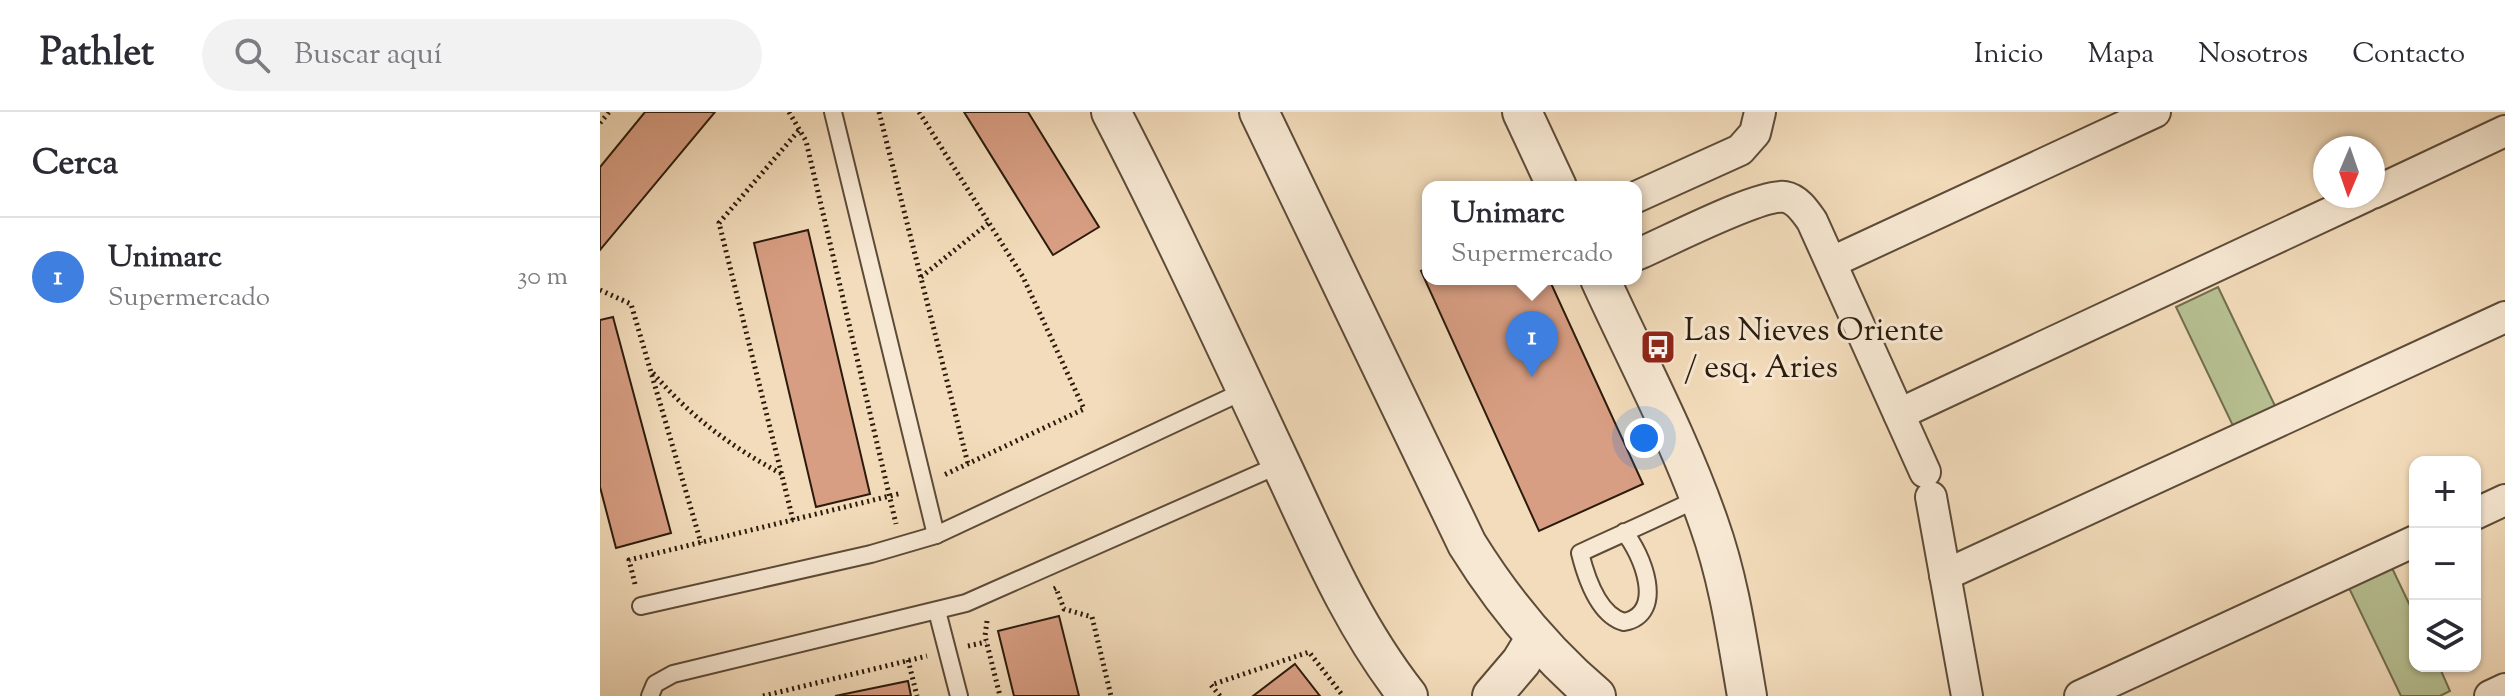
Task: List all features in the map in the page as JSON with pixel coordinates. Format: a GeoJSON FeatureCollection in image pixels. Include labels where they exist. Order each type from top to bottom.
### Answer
{"type":"FeatureCollection","features":[{"type":"Feature","properties":{"kind":"street"},"geometry":{"type":"LineString","coordinates":[[1111,112],[1246,390],[1336,585],[1379,656],[1408,696]]}},
{"type":"Feature","properties":{"kind":"street"},"geometry":{"type":"LineString","coordinates":[[1259,112],[1449,511],[1487,576],[1535,639],[1596,696]]}},
{"type":"Feature","properties":{"kind":"street"},"geometry":{"type":"LineString","coordinates":[[1522,112],[1554,181]]}},
{"type":"Feature","properties":{"kind":"street"},"geometry":{"type":"LineString","coordinates":[[1642,194],[1740,150],[1755,133],[1761,112]]}},
{"type":"Feature","properties":{"kind":"street"},"geometry":{"type":"LineString","coordinates":[[1832,262],[2155,112]]}},
{"type":"Feature","properties":{"kind":"street"},"geometry":{"type":"LineString","coordinates":[[2385,187],[2505,131]]}},
{"type":"Feature","properties":{"kind":"street"},"geometry":{"type":"LineString","coordinates":[[1642,252],[1763,199],[1787,197],[1805,210],[1832,262],[1928,484],[1967,696]]}},
{"type":"Feature","properties":{"kind":"street"},"geometry":{"type":"LineString","coordinates":[[1899,414],[2340,208]]}},
{"type":"Feature","properties":{"kind":"street"},"geometry":{"type":"LineString","coordinates":[[1603,285],[1699,498],[1724,571],[1746,696]]}},
{"type":"Feature","properties":{"kind":"street"},"geometry":{"type":"LineString","coordinates":[[1945,575],[2505,317]]}},
{"type":"Feature","properties":{"kind":"street"},"geometry":{"type":"LineString","coordinates":[[2481,511],[2505,500]]}},
{"type":"Feature","properties":{"kind":"street"},"geometry":{"type":"LineString","coordinates":[[2080,696],[2409,544]]}},
{"type":"Feature","properties":{"kind":"street"},"geometry":{"type":"LineString","coordinates":[[1492,696],[1521,662],[1535,639]]}},
{"type":"Feature","properties":{"kind":"street"},"geometry":{"type":"LineString","coordinates":[[2490,696],[2505,689]]}},
{"type":"Feature","properties":{"kind":"lane"},"geometry":{"type":"LineString","coordinates":[[833,112],[936,535]]}},
{"type":"Feature","properties":{"kind":"lane"},"geometry":{"type":"LineString","coordinates":[[641,606],[901,547],[936,535],[1246,390]]}},
{"type":"Feature","properties":{"kind":"lane"},"geometry":{"type":"LineString","coordinates":[[650,696],[655,684],[673,674],[937,611],[990,594],[1281,464]]}},
{"type":"Feature","properties":{"kind":"lane"},"geometry":{"type":"LineString","coordinates":[[1624,532],[1641,557],[1647,587],[1644,610],[1639,617],[1624,622],[1610,616],[1599,599],[1585,572],[1580,553],[1624,532],[1699,498]]}},
{"type":"Feature","properties":{"kind":"lane"},"geometry":{"type":"LineString","coordinates":[[937,611],[959,696]]}},
{"type":"Feature","properties":{"kind":"path"},"geometry":{"type":"LineString","coordinates":[[600,123],[609,112]]}},
{"type":"Feature","properties":{"kind":"path"},"geometry":{"type":"LineString","coordinates":[[789,112],[806,141],[901,547]]}},
{"type":"Feature","properties":{"kind":"path"},"geometry":{"type":"LineString","coordinates":[[879,112],[968,464]]}},
{"type":"Feature","properties":{"kind":"path"},"geometry":{"type":"LineString","coordinates":[[641,606],[629,560],[890,497],[1084,409],[1023,277],[919,112]]}},
{"type":"Feature","properties":{"kind":"path"},"geometry":{"type":"LineString","coordinates":[[793,520],[719,223],[800,129]]}},
{"type":"Feature","properties":{"kind":"path"},"geometry":{"type":"LineString","coordinates":[[921,277],[990,222]]}},
{"type":"Feature","properties":{"kind":"path"},"geometry":{"type":"LineString","coordinates":[[600,290],[631,304],[701,543]]}},
{"type":"Feature","properties":{"kind":"path"},"geometry":{"type":"LineString","coordinates":[[650,369],[692,414],[715,433],[747,456],[782,474]]}},
{"type":"Feature","properties":{"kind":"path"},"geometry":{"type":"LineString","coordinates":[[1043,594],[1056,588],[1064,609],[1092,617],[1111,696]]}},
{"type":"Feature","properties":{"kind":"path"},"geometry":{"type":"LineString","coordinates":[[991,617],[985,625],[986,642],[1000,696]]}},
{"type":"Feature","properties":{"kind":"path"},"geometry":{"type":"LineString","coordinates":[[763,696],[986,642]]}},
{"type":"Feature","properties":{"kind":"path"},"geometry":{"type":"LineString","coordinates":[[1220,696],[1211,685],[1309,652],[1343,696]]}},
{"type":"Feature","properties":{"kind":"path"},"geometry":{"type":"LineString","coordinates":[[908,660],[917,696]]}},
{"type":"Feature","properties":{"kind":"green space"},"geometry":{"type":"Polygon","coordinates":[[[2218,287],[2277,410],[2235,430],[2176,307],[2218,287]]]}},
{"type":"Feature","properties":{"kind":"green space"},"geometry":{"type":"Polygon","coordinates":[[[2392,568],[2409,603],[2409,672],[2442,672],[2450,691],[2440,696],[2401,696],[2349,588],[2392,568]]]}},
{"type":"Feature","properties":{"kind":"building"},"geometry":{"type":"Polygon","coordinates":[[[645,112],[715,112],[600,250],[600,167],[645,112]]]}},
{"type":"Feature","properties":{"kind":"building"},"geometry":{"type":"Polygon","coordinates":[[[964,112],[1028,112],[1099,227],[1053,255],[964,112]]]}},
{"type":"Feature","properties":{"kind":"building"},"geometry":{"type":"Polygon","coordinates":[[[808,230],[870,494],[816,507],[754,243],[808,230]]]}},
{"type":"Feature","properties":{"kind":"building"},"geometry":{"type":"Polygon","coordinates":[[[1427,285],[1552,285],[1643,484],[1539,531],[1427,285]]]}},
{"type":"Feature","properties":{"kind":"building"},"geometry":{"type":"Polygon","coordinates":[[[613,317],[671,533],[616,548],[600,487],[600,320],[613,317]]]}},
{"type":"Feature","properties":{"kind":"building"},"geometry":{"type":"Polygon","coordinates":[[[1059,616],[1079,696],[1014,696],[998,631],[1059,616]]]}},
{"type":"Feature","properties":{"kind":"building"},"geometry":{"type":"Polygon","coordinates":[[[1295,664],[1320,696],[1253,696],[1295,664]]]}},
{"type":"Feature","properties":{"kind":"building"},"geometry":{"type":"Polygon","coordinates":[[[908,681],[911,696],[835,696],[908,681]]]}},
{"type":"Feature","properties":{"kind":"place","name":"Las Nieves Oriente / esq. Aries"},"geometry":{"type":"Point","coordinates":[1658,347]}},
{"type":"Feature","properties":{"kind":"place","name":"Unimarc"},"geometry":{"type":"Point","coordinates":[1532,377]}}]}
